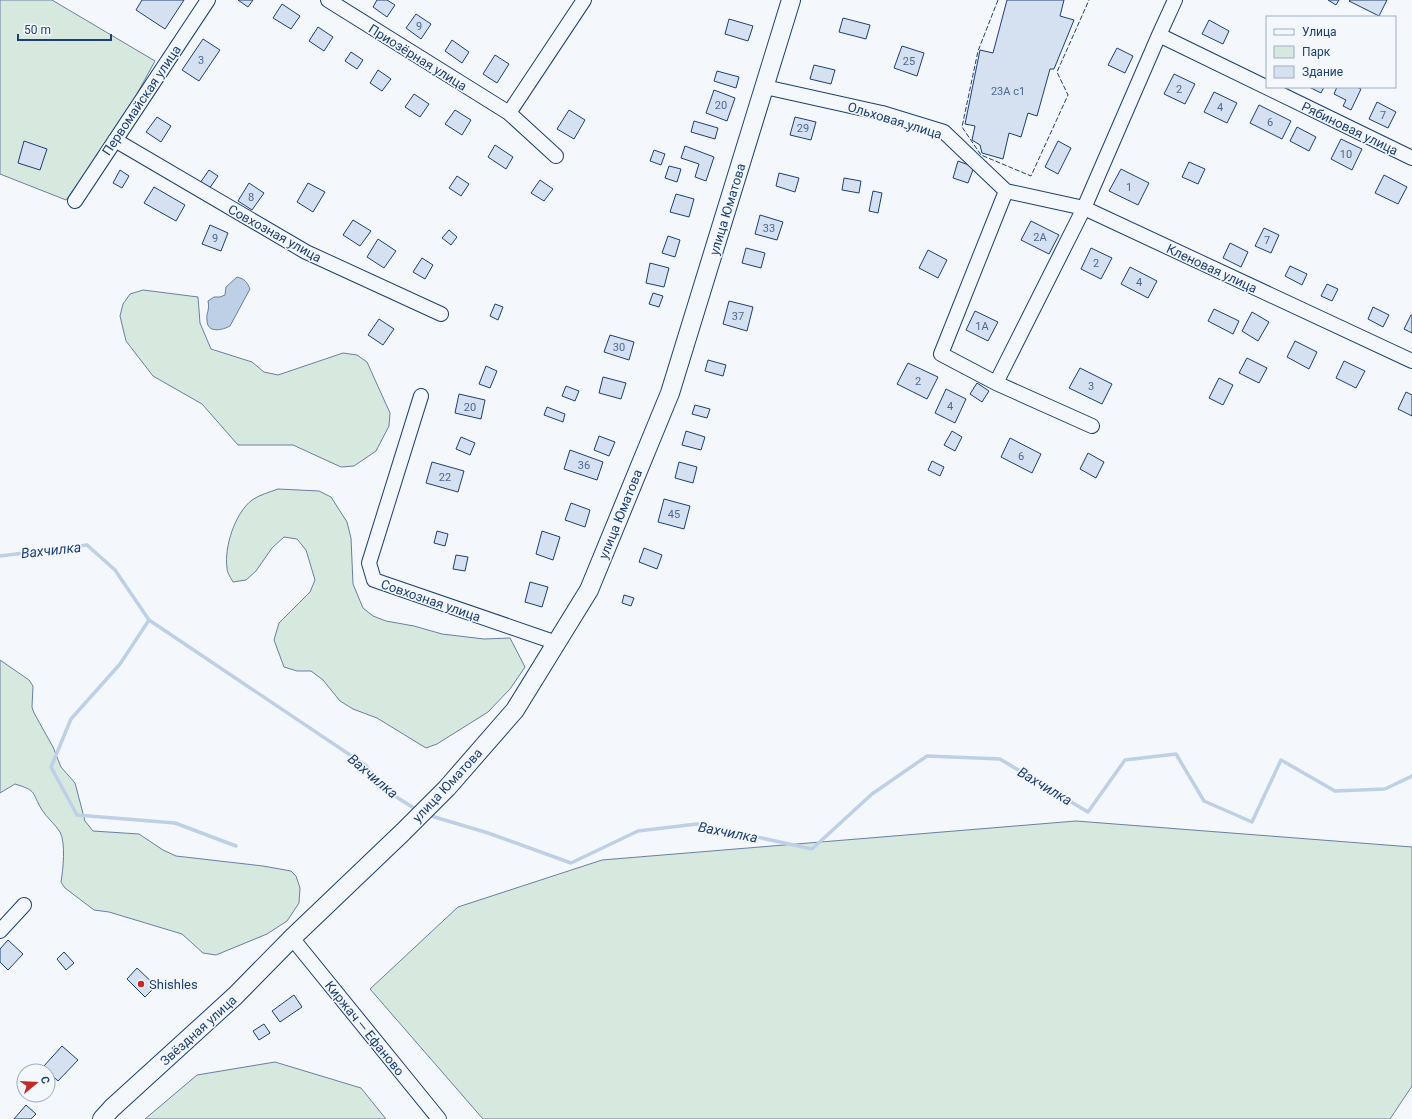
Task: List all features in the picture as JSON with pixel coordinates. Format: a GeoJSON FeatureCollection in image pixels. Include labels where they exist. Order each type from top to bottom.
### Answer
{"type":"FeatureCollection","features":[{"type":"Feature","properties":{"kind":"main road","name":"улица Юматова"},"geometry":{"type":"LineString","coordinates":[[292,938],[447,788],[515,710],[589,590],[670,393],[791,0]]}},
{"type":"Feature","properties":{"kind":"main road","name":"Звёздная улица"},"geometry":{"type":"LineString","coordinates":[[102,1119],[112,1108],[236,996],[292,938]]}},
{"type":"Feature","properties":{"kind":"street","name":"Первомайская улица"},"geometry":{"type":"LineString","coordinates":[[75,201],[208,0]]}},
{"type":"Feature","properties":{"kind":"street","name":"Приозёрная улица"},"geometry":{"type":"LineString","coordinates":[[328,0],[509,113],[556,156]]}},
{"type":"Feature","properties":{"kind":"street"},"geometry":{"type":"LineString","coordinates":[[509,113],[584,0]]}},
{"type":"Feature","properties":{"kind":"street"},"geometry":{"type":"LineString","coordinates":[[996,383],[1084,208],[1175,0]]}},
{"type":"Feature","properties":{"kind":"street","name":"Рябиновая улица"},"geometry":{"type":"LineString","coordinates":[[1159,35],[1266,87]]}},
{"type":"Feature","properties":{"kind":"street","name":"Ольховая улица"},"geometry":{"type":"LineString","coordinates":[[765,86],[882,113],[944,132],[1006,191]]}},
{"type":"Feature","properties":{"kind":"street","name":"Рябиновая улица"},"geometry":{"type":"LineString","coordinates":[[1268,88],[1412,158]]}},
{"type":"Feature","properties":{"kind":"street","name":"Совхозная улица"},"geometry":{"type":"LineString","coordinates":[[115,140],[306,252],[441,314]]}},
{"type":"Feature","properties":{"kind":"street"},"geometry":{"type":"LineString","coordinates":[[1006,191],[941,354],[996,383],[1092,426]]}},
{"type":"Feature","properties":{"kind":"street","name":"Кленовая улица"},"geometry":{"type":"LineString","coordinates":[[1006,191],[1084,208],[1412,361]]}},
{"type":"Feature","properties":{"kind":"street","name":"Совхозная улица"},"geometry":{"type":"LineString","coordinates":[[421,396],[370,563],[374,580],[556,643]]}},
{"type":"Feature","properties":{"kind":"street"},"geometry":{"type":"LineString","coordinates":[[0,931],[24,905]]}},
{"type":"Feature","properties":{"kind":"street","name":"Киржач — Ефаново"},"geometry":{"type":"LineString","coordinates":[[292,938],[439,1119]]}},
{"type":"Feature","properties":{"kind":"green space"},"geometry":{"type":"Polygon","coordinates":[[[0,0],[52,0],[155,61],[116,132],[66,200],[0,174],[0,0]]]}},
{"type":"Feature","properties":{"kind":"green space"},"geometry":{"type":"Polygon","coordinates":[[[143,290],[198,297],[200,323],[211,349],[252,362],[264,372],[278,375],[343,353],[357,355],[367,362],[390,413],[389,426],[376,451],[354,466],[341,467],[293,445],[238,445],[202,404],[153,376],[126,341],[120,316],[123,304],[130,294],[143,290]]]}},
{"type":"Feature","properties":{"kind":"green space"},"geometry":{"type":"Polygon","coordinates":[[[278,489],[319,491],[331,497],[347,522],[351,538],[353,584],[363,608],[373,616],[386,621],[414,626],[442,634],[484,639],[510,638],[525,667],[510,689],[488,712],[437,744],[426,748],[377,718],[353,709],[340,701],[323,680],[311,671],[297,671],[284,667],[274,640],[279,623],[310,592],[315,580],[306,550],[297,539],[284,537],[272,548],[256,571],[246,580],[233,582],[227,570],[227,550],[229,541],[240,513],[252,500],[278,489]]]}},
{"type":"Feature","properties":{"kind":"green space"},"geometry":{"type":"Polygon","coordinates":[[[0,660],[29,680],[33,686],[32,707],[34,713],[53,747],[61,767],[75,783],[85,821],[93,831],[139,834],[163,850],[176,856],[263,866],[291,871],[296,876],[300,888],[299,903],[287,921],[267,934],[216,955],[203,953],[182,934],[109,912],[94,910],[65,888],[61,882],[63,843],[60,832],[56,826],[44,813],[33,793],[27,788],[15,784],[0,793],[0,660]]]}},
{"type":"Feature","properties":{"kind":"green space"},"geometry":{"type":"Polygon","coordinates":[[[1076,821],[1412,847],[1412,1086],[1390,1119],[483,1119],[370,989],[458,907],[602,860],[1076,821]]]}},
{"type":"Feature","properties":{"kind":"green space"},"geometry":{"type":"Polygon","coordinates":[[[275,1062],[361,1088],[386,1119],[145,1119],[197,1075],[275,1062]]]}},
{"type":"Feature","properties":{"kind":"water"},"geometry":{"type":"Polygon","coordinates":[[[237,277],[245,281],[250,289],[230,326],[220,330],[212,329],[207,320],[209,307],[208,301],[214,297],[225,295],[226,287],[237,277]]]}},
{"type":"Feature","properties":{"kind":"building"},"geometry":{"type":"Polygon","coordinates":[[[142,0],[184,0],[165,29],[136,10],[142,0]]]}},
{"type":"Feature","properties":{"kind":"building"},"geometry":{"type":"Polygon","coordinates":[[[238,0],[253,0],[248,7],[238,0]]]}},
{"type":"Feature","properties":{"kind":"building"},"geometry":{"type":"Polygon","coordinates":[[[377,0],[387,0],[395,5],[387,17],[373,7],[377,0]]]}},
{"type":"Feature","properties":{"kind":"building"},"geometry":{"type":"Polygon","coordinates":[[[1007,0],[1064,0],[1060,16],[1074,20],[1054,69],[1050,69],[1037,116],[1028,113],[1021,137],[1009,133],[1003,159],[982,153],[980,145],[972,140],[975,126],[965,124],[980,50],[993,53],[1007,0]]]}},
{"type":"Feature","properties":{"kind":"building"},"geometry":{"type":"Polygon","coordinates":[[[1328,0],[1339,0],[1336,5],[1328,0]]]}},
{"type":"Feature","properties":{"kind":"building"},"geometry":{"type":"Polygon","coordinates":[[[1387,0],[1379,16],[1349,1],[1387,0]]]}},
{"type":"Feature","properties":{"kind":"building"},"geometry":{"type":"Polygon","coordinates":[[[282,4],[300,16],[291,29],[273,18],[282,4]]]}},
{"type":"Feature","properties":{"kind":"building"},"geometry":{"type":"Polygon","coordinates":[[[416,14],[431,24],[421,39],[406,28],[416,14]]]}},
{"type":"Feature","properties":{"kind":"building"},"geometry":{"type":"Polygon","coordinates":[[[843,18],[870,25],[866,39],[839,32],[843,18]]]}},
{"type":"Feature","properties":{"kind":"building"},"geometry":{"type":"Polygon","coordinates":[[[729,19],[753,26],[748,41],[725,34],[729,19]]]}},
{"type":"Feature","properties":{"kind":"building"},"geometry":{"type":"Polygon","coordinates":[[[1209,20],[1229,31],[1223,44],[1202,34],[1209,20]]]}},
{"type":"Feature","properties":{"kind":"building"},"geometry":{"type":"Polygon","coordinates":[[[318,27],[333,37],[324,51],[309,41],[318,27]]]}},
{"type":"Feature","properties":{"kind":"building"},"geometry":{"type":"Polygon","coordinates":[[[203,39],[220,50],[199,81],[182,70],[203,39]]]}},
{"type":"Feature","properties":{"kind":"building"},"geometry":{"type":"Polygon","coordinates":[[[452,40],[469,52],[462,63],[445,51],[452,40]]]}},
{"type":"Feature","properties":{"kind":"building"},"geometry":{"type":"Polygon","coordinates":[[[902,46],[924,53],[917,76],[894,68],[902,46]]]}},
{"type":"Feature","properties":{"kind":"building"},"geometry":{"type":"Polygon","coordinates":[[[1117,48],[1133,56],[1125,73],[1108,65],[1117,48]]]}},
{"type":"Feature","properties":{"kind":"building"},"geometry":{"type":"Polygon","coordinates":[[[351,52],[363,60],[357,69],[345,61],[351,52]]]}},
{"type":"Feature","properties":{"kind":"building"},"geometry":{"type":"Polygon","coordinates":[[[495,55],[509,64],[497,83],[483,74],[495,55]]]}},
{"type":"Feature","properties":{"kind":"building"},"geometry":{"type":"Polygon","coordinates":[[[814,65],[835,70],[831,84],[810,79],[814,65]]]}},
{"type":"Feature","properties":{"kind":"building"},"geometry":{"type":"Polygon","coordinates":[[[378,70],[391,79],[382,91],[370,83],[378,70]]]}},
{"type":"Feature","properties":{"kind":"building"},"geometry":{"type":"Polygon","coordinates":[[[717,71],[739,77],[736,88],[714,81],[717,71]]]}},
{"type":"Feature","properties":{"kind":"building"},"geometry":{"type":"Polygon","coordinates":[[[1174,74],[1195,84],[1185,104],[1164,94],[1174,74]]]}},
{"type":"Feature","properties":{"kind":"building"},"geometry":{"type":"Polygon","coordinates":[[[1311,88],[1324,88],[1321,93],[1311,88]]]}},
{"type":"Feature","properties":{"kind":"building"},"geometry":{"type":"Polygon","coordinates":[[[1337,88],[1361,89],[1351,110],[1343,106],[1346,100],[1334,94],[1337,88]]]}},
{"type":"Feature","properties":{"kind":"building"},"geometry":{"type":"Polygon","coordinates":[[[714,90],[735,98],[727,121],[706,113],[714,90]]]}},
{"type":"Feature","properties":{"kind":"building"},"geometry":{"type":"Polygon","coordinates":[[[1214,92],[1237,103],[1227,123],[1204,112],[1214,92]]]}},
{"type":"Feature","properties":{"kind":"building"},"geometry":{"type":"Polygon","coordinates":[[[414,94],[429,104],[420,117],[405,107],[414,94]]]}},
{"type":"Feature","properties":{"kind":"building"},"geometry":{"type":"Polygon","coordinates":[[[1377,102],[1396,112],[1388,128],[1369,119],[1377,102]]]}},
{"type":"Feature","properties":{"kind":"building"},"geometry":{"type":"Polygon","coordinates":[[[1259,105],[1291,121],[1282,139],[1250,123],[1259,105]]]}},
{"type":"Feature","properties":{"kind":"building"},"geometry":{"type":"Polygon","coordinates":[[[455,110],[471,120],[462,135],[445,124],[455,110]]]}},
{"type":"Feature","properties":{"kind":"building"},"geometry":{"type":"Polygon","coordinates":[[[569,110],[585,120],[574,139],[557,129],[569,110]]]}},
{"type":"Feature","properties":{"kind":"building"},"geometry":{"type":"Polygon","coordinates":[[[157,117],[171,126],[161,142],[146,132],[157,117]]]}},
{"type":"Feature","properties":{"kind":"building"},"geometry":{"type":"Polygon","coordinates":[[[795,117],[816,122],[811,140],[790,135],[795,117]]]}},
{"type":"Feature","properties":{"kind":"building"},"geometry":{"type":"Polygon","coordinates":[[[694,121],[718,128],[715,139],[691,132],[694,121]]]}},
{"type":"Feature","properties":{"kind":"building"},"geometry":{"type":"Polygon","coordinates":[[[1297,127],[1316,137],[1309,151],[1290,141],[1297,127]]]}},
{"type":"Feature","properties":{"kind":"building"},"geometry":{"type":"Polygon","coordinates":[[[1341,139],[1362,149],[1352,170],[1331,159],[1341,139]]]}},
{"type":"Feature","properties":{"kind":"building"},"geometry":{"type":"Polygon","coordinates":[[[24,141],[47,149],[40,170],[18,163],[24,141]]]}},
{"type":"Feature","properties":{"kind":"building"},"geometry":{"type":"Polygon","coordinates":[[[1058,141],[1071,148],[1058,174],[1045,167],[1058,141]]]}},
{"type":"Feature","properties":{"kind":"building"},"geometry":{"type":"Polygon","coordinates":[[[495,145],[513,157],[506,169],[488,157],[495,145]]]}},
{"type":"Feature","properties":{"kind":"building"},"geometry":{"type":"Polygon","coordinates":[[[685,146],[714,157],[706,181],[695,177],[699,164],[681,158],[685,146]]]}},
{"type":"Feature","properties":{"kind":"building"},"geometry":{"type":"Polygon","coordinates":[[[654,150],[665,154],[661,165],[650,161],[654,150]]]}},
{"type":"Feature","properties":{"kind":"building"},"geometry":{"type":"Polygon","coordinates":[[[958,161],[974,167],[968,183],[953,178],[958,161]]]}},
{"type":"Feature","properties":{"kind":"building"},"geometry":{"type":"Polygon","coordinates":[[[1189,162],[1205,169],[1198,184],[1182,177],[1189,162]]]}},
{"type":"Feature","properties":{"kind":"building"},"geometry":{"type":"Polygon","coordinates":[[[669,166],[681,169],[677,182],[665,178],[669,166]]]}},
{"type":"Feature","properties":{"kind":"building"},"geometry":{"type":"Polygon","coordinates":[[[1121,169],[1149,183],[1138,205],[1109,191],[1121,169]]]}},
{"type":"Feature","properties":{"kind":"building"},"geometry":{"type":"Polygon","coordinates":[[[120,170],[129,176],[122,188],[113,183],[120,170]]]}},
{"type":"Feature","properties":{"kind":"building"},"geometry":{"type":"Polygon","coordinates":[[[209,170],[218,176],[209,189],[200,183],[209,170]]]}},
{"type":"Feature","properties":{"kind":"building"},"geometry":{"type":"Polygon","coordinates":[[[779,173],[799,178],[795,192],[776,186],[779,173]]]}},
{"type":"Feature","properties":{"kind":"building"},"geometry":{"type":"Polygon","coordinates":[[[1384,175],[1407,187],[1398,204],[1375,193],[1384,175]]]}},
{"type":"Feature","properties":{"kind":"building"},"geometry":{"type":"Polygon","coordinates":[[[457,176],[469,184],[461,196],[449,188],[457,176]]]}},
{"type":"Feature","properties":{"kind":"building"},"geometry":{"type":"Polygon","coordinates":[[[844,178],[861,181],[859,193],[842,190],[844,178]]]}},
{"type":"Feature","properties":{"kind":"building"},"geometry":{"type":"Polygon","coordinates":[[[540,180],[553,189],[544,201],[531,193],[540,180]]]}},
{"type":"Feature","properties":{"kind":"building"},"geometry":{"type":"Polygon","coordinates":[[[249,183],[264,193],[252,210],[238,201],[249,183]]]}},
{"type":"Feature","properties":{"kind":"building"},"geometry":{"type":"Polygon","coordinates":[[[308,183],[325,192],[313,212],[297,202],[308,183]]]}},
{"type":"Feature","properties":{"kind":"building"},"geometry":{"type":"Polygon","coordinates":[[[154,187],[185,205],[176,221],[144,203],[154,187]]]}},
{"type":"Feature","properties":{"kind":"building"},"geometry":{"type":"Polygon","coordinates":[[[873,191],[882,193],[878,213],[869,211],[873,191]]]}},
{"type":"Feature","properties":{"kind":"building"},"geometry":{"type":"Polygon","coordinates":[[[676,194],[694,199],[689,217],[670,212],[676,194]]]}},
{"type":"Feature","properties":{"kind":"building"},"geometry":{"type":"Polygon","coordinates":[[[760,215],[783,222],[777,240],[755,234],[760,215]]]}},
{"type":"Feature","properties":{"kind":"building"},"geometry":{"type":"Polygon","coordinates":[[[353,220],[371,231],[360,246],[343,235],[353,220]]]}},
{"type":"Feature","properties":{"kind":"building"},"geometry":{"type":"Polygon","coordinates":[[[1031,221],[1059,235],[1049,254],[1021,240],[1031,221]]]}},
{"type":"Feature","properties":{"kind":"building"},"geometry":{"type":"Polygon","coordinates":[[[210,225],[228,233],[221,251],[202,244],[210,225]]]}},
{"type":"Feature","properties":{"kind":"building"},"geometry":{"type":"Polygon","coordinates":[[[1264,228],[1279,235],[1271,253],[1255,246],[1264,228]]]}},
{"type":"Feature","properties":{"kind":"building"},"geometry":{"type":"Polygon","coordinates":[[[449,230],[457,237],[451,245],[442,238],[449,230]]]}},
{"type":"Feature","properties":{"kind":"building"},"geometry":{"type":"Polygon","coordinates":[[[668,236],[680,240],[675,257],[662,253],[668,236]]]}},
{"type":"Feature","properties":{"kind":"building"},"geometry":{"type":"Polygon","coordinates":[[[378,239],[396,251],[384,268],[367,257],[378,239]]]}},
{"type":"Feature","properties":{"kind":"building"},"geometry":{"type":"Polygon","coordinates":[[[1230,243],[1248,252],[1241,267],[1223,258],[1230,243]]]}},
{"type":"Feature","properties":{"kind":"building"},"geometry":{"type":"Polygon","coordinates":[[[746,248],[765,253],[761,268],[742,263],[746,248]]]}},
{"type":"Feature","properties":{"kind":"building"},"geometry":{"type":"Polygon","coordinates":[[[1091,248],[1112,258],[1101,279],[1081,269],[1091,248]]]}},
{"type":"Feature","properties":{"kind":"building"},"geometry":{"type":"Polygon","coordinates":[[[928,250],[947,260],[938,278],[919,268],[928,250]]]}},
{"type":"Feature","properties":{"kind":"building"},"geometry":{"type":"Polygon","coordinates":[[[422,258],[433,265],[425,279],[413,272],[422,258]]]}},
{"type":"Feature","properties":{"kind":"building"},"geometry":{"type":"Polygon","coordinates":[[[650,263],[669,268],[664,287],[646,283],[650,263]]]}},
{"type":"Feature","properties":{"kind":"building"},"geometry":{"type":"Polygon","coordinates":[[[1290,266],[1307,274],[1302,285],[1285,276],[1290,266]]]}},
{"type":"Feature","properties":{"kind":"building"},"geometry":{"type":"Polygon","coordinates":[[[1130,267],[1157,281],[1148,298],[1121,284],[1130,267]]]}},
{"type":"Feature","properties":{"kind":"building"},"geometry":{"type":"Polygon","coordinates":[[[1327,284],[1338,289],[1332,301],[1321,296],[1327,284]]]}},
{"type":"Feature","properties":{"kind":"building"},"geometry":{"type":"Polygon","coordinates":[[[653,293],[663,296],[659,307],[649,304],[653,293]]]}},
{"type":"Feature","properties":{"kind":"building"},"geometry":{"type":"Polygon","coordinates":[[[729,301],[753,307],[747,331],[723,324],[729,301]]]}},
{"type":"Feature","properties":{"kind":"building"},"geometry":{"type":"Polygon","coordinates":[[[495,304],[503,307],[498,320],[490,316],[495,304]]]}},
{"type":"Feature","properties":{"kind":"building"},"geometry":{"type":"Polygon","coordinates":[[[1373,307],[1389,315],[1383,327],[1368,319],[1373,307]]]}},
{"type":"Feature","properties":{"kind":"building"},"geometry":{"type":"Polygon","coordinates":[[[1214,309],[1239,321],[1233,334],[1208,321],[1214,309]]]}},
{"type":"Feature","properties":{"kind":"building"},"geometry":{"type":"Polygon","coordinates":[[[975,311],[998,322],[988,341],[966,330],[975,311]]]}},
{"type":"Feature","properties":{"kind":"building"},"geometry":{"type":"Polygon","coordinates":[[[1252,312],[1269,322],[1258,341],[1242,331],[1252,312]]]}},
{"type":"Feature","properties":{"kind":"building"},"geometry":{"type":"Polygon","coordinates":[[[1412,315],[1412,333],[1404,329],[1412,315]]]}},
{"type":"Feature","properties":{"kind":"building"},"geometry":{"type":"Polygon","coordinates":[[[379,319],[394,329],[383,345],[368,335],[379,319]]]}},
{"type":"Feature","properties":{"kind":"building"},"geometry":{"type":"Polygon","coordinates":[[[610,335],[634,342],[629,360],[604,352],[610,335]]]}},
{"type":"Feature","properties":{"kind":"building"},"geometry":{"type":"Polygon","coordinates":[[[1295,341],[1317,352],[1309,369],[1287,357],[1295,341]]]}},
{"type":"Feature","properties":{"kind":"building"},"geometry":{"type":"Polygon","coordinates":[[[1247,358],[1267,368],[1259,383],[1239,373],[1247,358]]]}},
{"type":"Feature","properties":{"kind":"building"},"geometry":{"type":"Polygon","coordinates":[[[708,360],[726,365],[723,376],[705,371],[708,360]]]}},
{"type":"Feature","properties":{"kind":"building"},"geometry":{"type":"Polygon","coordinates":[[[1344,361],[1365,371],[1356,388],[1336,378],[1344,361]]]}},
{"type":"Feature","properties":{"kind":"building"},"geometry":{"type":"Polygon","coordinates":[[[908,363],[938,377],[927,399],[897,384],[908,363]]]}},
{"type":"Feature","properties":{"kind":"building"},"geometry":{"type":"Polygon","coordinates":[[[486,366],[497,371],[490,388],[479,384],[486,366]]]}},
{"type":"Feature","properties":{"kind":"building"},"geometry":{"type":"Polygon","coordinates":[[[1080,368],[1112,384],[1102,404],[1069,388],[1080,368]]]}},
{"type":"Feature","properties":{"kind":"building"},"geometry":{"type":"Polygon","coordinates":[[[603,377],[626,383],[621,399],[599,393],[603,377]]]}},
{"type":"Feature","properties":{"kind":"building"},"geometry":{"type":"Polygon","coordinates":[[[1219,378],[1233,385],[1223,405],[1209,398],[1219,378]]]}},
{"type":"Feature","properties":{"kind":"building"},"geometry":{"type":"Polygon","coordinates":[[[977,383],[989,391],[982,402],[970,394],[977,383]]]}},
{"type":"Feature","properties":{"kind":"building"},"geometry":{"type":"Polygon","coordinates":[[[566,386],[579,391],[575,401],[562,396],[566,386]]]}},
{"type":"Feature","properties":{"kind":"building"},"geometry":{"type":"Polygon","coordinates":[[[946,389],[966,399],[955,423],[935,413],[946,389]]]}},
{"type":"Feature","properties":{"kind":"building"},"geometry":{"type":"Polygon","coordinates":[[[1406,392],[1412,395],[1412,416],[1398,409],[1406,392]]]}},
{"type":"Feature","properties":{"kind":"building"},"geometry":{"type":"Polygon","coordinates":[[[459,394],[485,400],[481,419],[455,413],[459,394]]]}},
{"type":"Feature","properties":{"kind":"building"},"geometry":{"type":"Polygon","coordinates":[[[695,405],[710,409],[707,418],[692,414],[695,405]]]}},
{"type":"Feature","properties":{"kind":"building"},"geometry":{"type":"Polygon","coordinates":[[[547,407],[565,414],[563,422],[544,415],[547,407]]]}},
{"type":"Feature","properties":{"kind":"building"},"geometry":{"type":"Polygon","coordinates":[[[686,431],[705,437],[701,450],[682,445],[686,431]]]}},
{"type":"Feature","properties":{"kind":"building"},"geometry":{"type":"Polygon","coordinates":[[[952,431],[962,437],[955,451],[944,445],[952,431]]]}},
{"type":"Feature","properties":{"kind":"building"},"geometry":{"type":"Polygon","coordinates":[[[599,436],[615,442],[609,456],[594,450],[599,436]]]}},
{"type":"Feature","properties":{"kind":"building"},"geometry":{"type":"Polygon","coordinates":[[[461,437],[475,443],[470,455],[456,449],[461,437]]]}},
{"type":"Feature","properties":{"kind":"building"},"geometry":{"type":"Polygon","coordinates":[[[1010,438],[1041,454],[1032,473],[1001,457],[1010,438]]]}},
{"type":"Feature","properties":{"kind":"building"},"geometry":{"type":"Polygon","coordinates":[[[570,450],[603,462],[597,480],[564,469],[570,450]]]}},
{"type":"Feature","properties":{"kind":"building"},"geometry":{"type":"Polygon","coordinates":[[[1088,453],[1104,462],[1096,478],[1080,469],[1088,453]]]}},
{"type":"Feature","properties":{"kind":"building"},"geometry":{"type":"Polygon","coordinates":[[[932,461],[944,467],[940,476],[928,470],[932,461]]]}},
{"type":"Feature","properties":{"kind":"building"},"geometry":{"type":"Polygon","coordinates":[[[432,462],[464,471],[458,492],[426,483],[432,462]]]}},
{"type":"Feature","properties":{"kind":"building"},"geometry":{"type":"Polygon","coordinates":[[[679,462],[697,467],[693,483],[675,478],[679,462]]]}},
{"type":"Feature","properties":{"kind":"building"},"geometry":{"type":"Polygon","coordinates":[[[664,499],[690,506],[684,529],[658,522],[664,499]]]}},
{"type":"Feature","properties":{"kind":"building"},"geometry":{"type":"Polygon","coordinates":[[[571,503],[590,510],[585,527],[565,520],[571,503]]]}},
{"type":"Feature","properties":{"kind":"building"},"geometry":{"type":"Polygon","coordinates":[[[437,531],[448,534],[445,546],[434,543],[437,531]]]}},
{"type":"Feature","properties":{"kind":"building"},"geometry":{"type":"Polygon","coordinates":[[[542,531],[560,537],[553,560],[536,554],[542,531]]]}},
{"type":"Feature","properties":{"kind":"building"},"geometry":{"type":"Polygon","coordinates":[[[644,548],[662,555],[657,569],[639,562],[644,548]]]}},
{"type":"Feature","properties":{"kind":"building"},"geometry":{"type":"Polygon","coordinates":[[[456,555],[468,557],[465,571],[453,569],[456,555]]]}},
{"type":"Feature","properties":{"kind":"building"},"geometry":{"type":"Polygon","coordinates":[[[530,582],[548,587],[542,607],[525,602],[530,582]]]}},
{"type":"Feature","properties":{"kind":"building"},"geometry":{"type":"Polygon","coordinates":[[[624,595],[634,598],[631,606],[622,603],[624,595]]]}},
{"type":"Feature","properties":{"kind":"building"},"geometry":{"type":"Polygon","coordinates":[[[8,940],[23,954],[8,970],[0,962],[0,949],[8,940]]]}},
{"type":"Feature","properties":{"kind":"building"},"geometry":{"type":"Polygon","coordinates":[[[64,952],[74,963],[66,970],[57,959],[64,952]]]}},
{"type":"Feature","properties":{"kind":"building"},"geometry":{"type":"Polygon","coordinates":[[[137,968],[156,986],[145,997],[127,979],[137,968]]]}},
{"type":"Feature","properties":{"kind":"building"},"geometry":{"type":"Polygon","coordinates":[[[294,995],[302,1007],[280,1022],[272,1011],[294,995]]]}},
{"type":"Feature","properties":{"kind":"building"},"geometry":{"type":"Polygon","coordinates":[[[264,1024],[270,1033],[259,1040],[253,1031],[264,1024]]]}},
{"type":"Feature","properties":{"kind":"building"},"geometry":{"type":"Polygon","coordinates":[[[62,1046],[78,1060],[58,1081],[56,1079],[56,1063],[47,1063],[62,1046]]]}},
{"type":"Feature","properties":{"kind":"building"},"geometry":{"type":"Polygon","coordinates":[[[26,1105],[36,1114],[31,1119],[14,1119],[26,1105]]]}},
{"type":"Feature","properties":{"kind":"waterway","name":"Вахчилка"},"geometry":{"type":"LineString","coordinates":[[0,556],[87,545],[115,570],[149,620],[365,765],[387,791],[417,810]]}},
{"type":"Feature","properties":{"kind":"waterway"},"geometry":{"type":"LineString","coordinates":[[149,620],[120,664],[71,719],[51,767],[77,815],[175,823],[236,846]]}},
{"type":"Feature","properties":{"kind":"waterway","name":"Вахчилка"},"geometry":{"type":"LineString","coordinates":[[428,815],[488,833],[571,863],[638,831],[697,824],[812,849],[872,794],[927,756],[1000,759],[1088,812],[1125,760],[1176,754],[1204,801],[1252,822],[1281,760],[1335,791],[1385,789],[1412,776]]}},
{"type":"Feature","properties":{"kind":"fence"},"geometry":{"type":"LineString","coordinates":[[998,0],[978,51],[962,127],[981,155],[1031,176],[1068,95],[1057,72],[1089,0]]}},
{"type":"Feature","properties":{"kind":"place","name":"Shishles"},"geometry":{"type":"Point","coordinates":[141,984]}}]}
